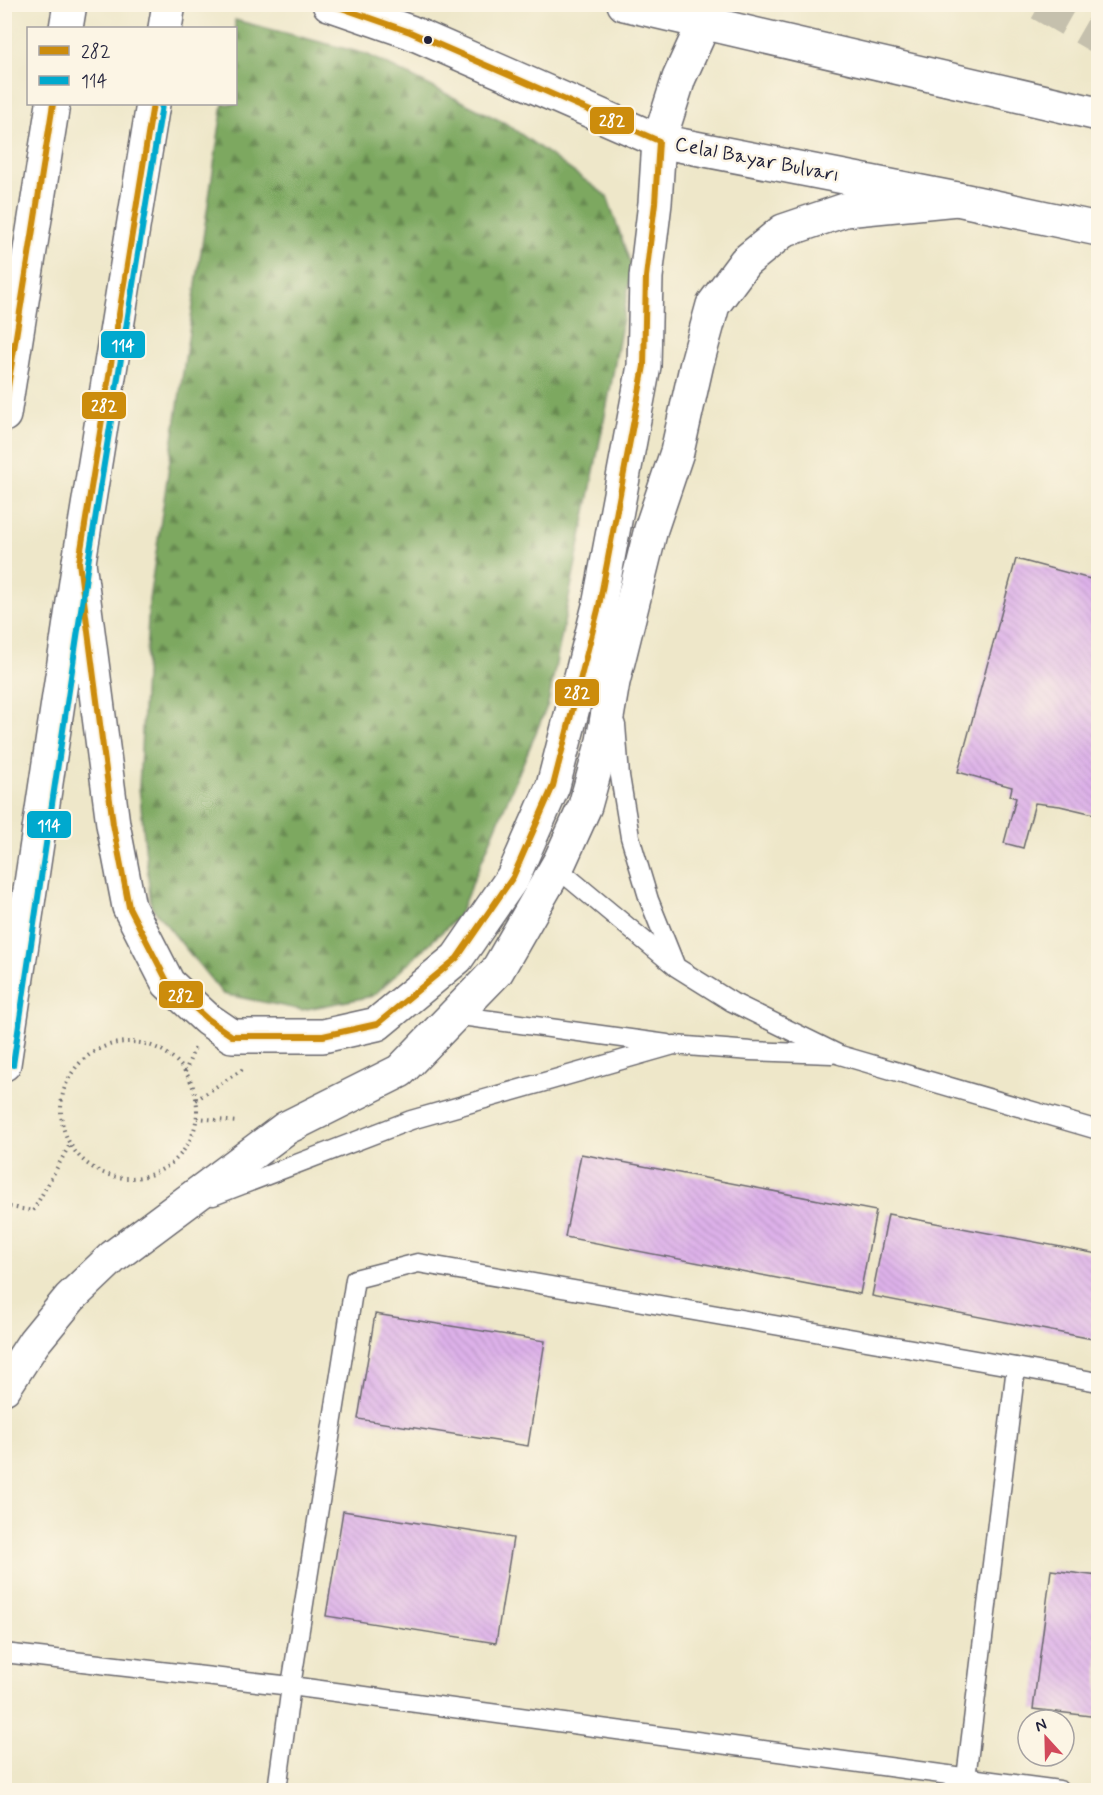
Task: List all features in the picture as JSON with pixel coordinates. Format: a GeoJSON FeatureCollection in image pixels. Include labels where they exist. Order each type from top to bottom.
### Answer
{"type":"FeatureCollection","features":[{"type":"Feature","properties":{"kind":"main road"},"geometry":{"type":"LineString","coordinates":[[66,27],[70,4]]}},
{"type":"Feature","properties":{"kind":"main road"},"geometry":{"type":"LineString","coordinates":[[165,27],[169,4]]}},
{"type":"Feature","properties":{"kind":"main road","name":"Celal Bayar Bulvarı"},"geometry":{"type":"LineString","coordinates":[[329,4],[410,32],[660,141],[1098,229]]}},
{"type":"Feature","properties":{"kind":"main road"},"geometry":{"type":"LineString","coordinates":[[624,4],[1098,114]]}},
{"type":"Feature","properties":{"kind":"main road"},"geometry":{"type":"LineString","coordinates":[[79,562],[113,824],[129,907],[168,983],[207,1019],[232,1036],[323,1036],[376,1024],[457,958],[513,877],[553,786],[599,606],[644,366],[646,277],[660,141],[679,78],[704,23]]}},
{"type":"Feature","properties":{"kind":"main road"},"geometry":{"type":"LineString","coordinates":[[4,415],[53,105]]}},
{"type":"Feature","properties":{"kind":"main road"},"geometry":{"type":"LineString","coordinates":[[4,1064],[79,562],[153,105]]}},
{"type":"Feature","properties":{"kind":"main road"},"geometry":{"type":"LineString","coordinates":[[4,1388],[34,1342],[70,1298],[113,1257],[286,1128],[400,1071],[497,971],[556,868],[585,806],[603,741],[614,682],[651,530],[677,452],[713,305],[746,262],[783,231],[845,210],[957,199]]}},
{"type":"Feature","properties":{"kind":"lane"},"geometry":{"type":"LineString","coordinates":[[614,682],[620,776],[630,837],[648,900],[676,967]]}},
{"type":"Feature","properties":{"kind":"lane"},"geometry":{"type":"LineString","coordinates":[[556,868],[676,967],[732,1002],[840,1055],[1098,1130]]}},
{"type":"Feature","properties":{"kind":"lane"},"geometry":{"type":"LineString","coordinates":[[454,1015],[674,1045],[840,1055]]}},
{"type":"Feature","properties":{"kind":"lane"},"geometry":{"type":"LineString","coordinates":[[176,1210],[411,1120],[674,1045]]}},
{"type":"Feature","properties":{"kind":"lane"},"geometry":{"type":"LineString","coordinates":[[277,1791],[291,1686],[355,1279],[418,1263],[1098,1382]]}},
{"type":"Feature","properties":{"kind":"lane"},"geometry":{"type":"LineString","coordinates":[[966,1778],[1017,1367]]}},
{"type":"Feature","properties":{"kind":"lane"},"geometry":{"type":"LineString","coordinates":[[4,1653],[291,1686],[1059,1791]]}},
{"type":"Feature","properties":{"kind":"path"},"geometry":{"type":"LineString","coordinates":[[4,1206],[33,1211],[70,1144],[62,1122],[62,1099],[69,1078],[84,1059],[103,1048],[126,1042],[149,1045],[169,1055],[185,1072],[194,1092],[197,1118],[192,1137],[182,1153],[168,1166],[147,1176],[125,1179],[103,1174],[84,1161],[70,1144]]}},
{"type":"Feature","properties":{"kind":"green space"},"geometry":{"type":"Polygon","coordinates":[[[235,20],[366,54],[505,123],[607,196],[632,268],[548,704],[458,917],[373,996],[302,1010],[223,994],[151,906],[139,787],[149,600],[223,105],[237,105],[237,27],[235,27],[235,20]]]}},
{"type":"Feature","properties":{"kind":"building"},"geometry":{"type":"Polygon","coordinates":[[[1016,559],[1098,581],[1098,815],[1035,803],[1023,848],[1004,843],[1016,798],[1010,796],[1012,787],[958,772],[1016,559]]]}},
{"type":"Feature","properties":{"kind":"building"},"geometry":{"type":"Polygon","coordinates":[[[581,1154],[876,1211],[860,1294],[565,1237],[581,1154]]]}},
{"type":"Feature","properties":{"kind":"building"},"geometry":{"type":"Polygon","coordinates":[[[888,1214],[1098,1254],[1098,1340],[872,1296],[888,1214]]]}},
{"type":"Feature","properties":{"kind":"building"},"geometry":{"type":"Polygon","coordinates":[[[375,1314],[545,1341],[528,1446],[358,1419],[375,1314]]]}},
{"type":"Feature","properties":{"kind":"building"},"geometry":{"type":"Polygon","coordinates":[[[343,1511],[513,1538],[496,1643],[326,1616],[343,1511]]]}},
{"type":"Feature","properties":{"kind":"building"},"geometry":{"type":"Polygon","coordinates":[[[1051,1570],[1098,1576],[1098,1717],[1076,1714],[1076,1708],[1033,1708],[1051,1570]]]}},
{"type":"Feature","properties":{"kind":"tunnel"},"geometry":{"type":"LineString","coordinates":[[1040,4],[1098,37]]}},
{"type":"Feature","properties":{"kind":"transit line","name":"282"},"geometry":{"type":"LineString","coordinates":[[153,105],[79,562],[113,824],[129,907],[168,983],[207,1019],[232,1036],[323,1036],[377,1024],[457,958],[513,877],[553,786],[599,606],[644,366],[646,277],[655,203],[659,141],[410,32],[330,4]]}},
{"type":"Feature","properties":{"kind":"transit line","name":"282"},"geometry":{"type":"LineString","coordinates":[[4,412],[53,105]]}},
{"type":"Feature","properties":{"kind":"transit line","name":"114"},"geometry":{"type":"LineString","coordinates":[[13,1065],[88,563],[162,105]]}}]}
